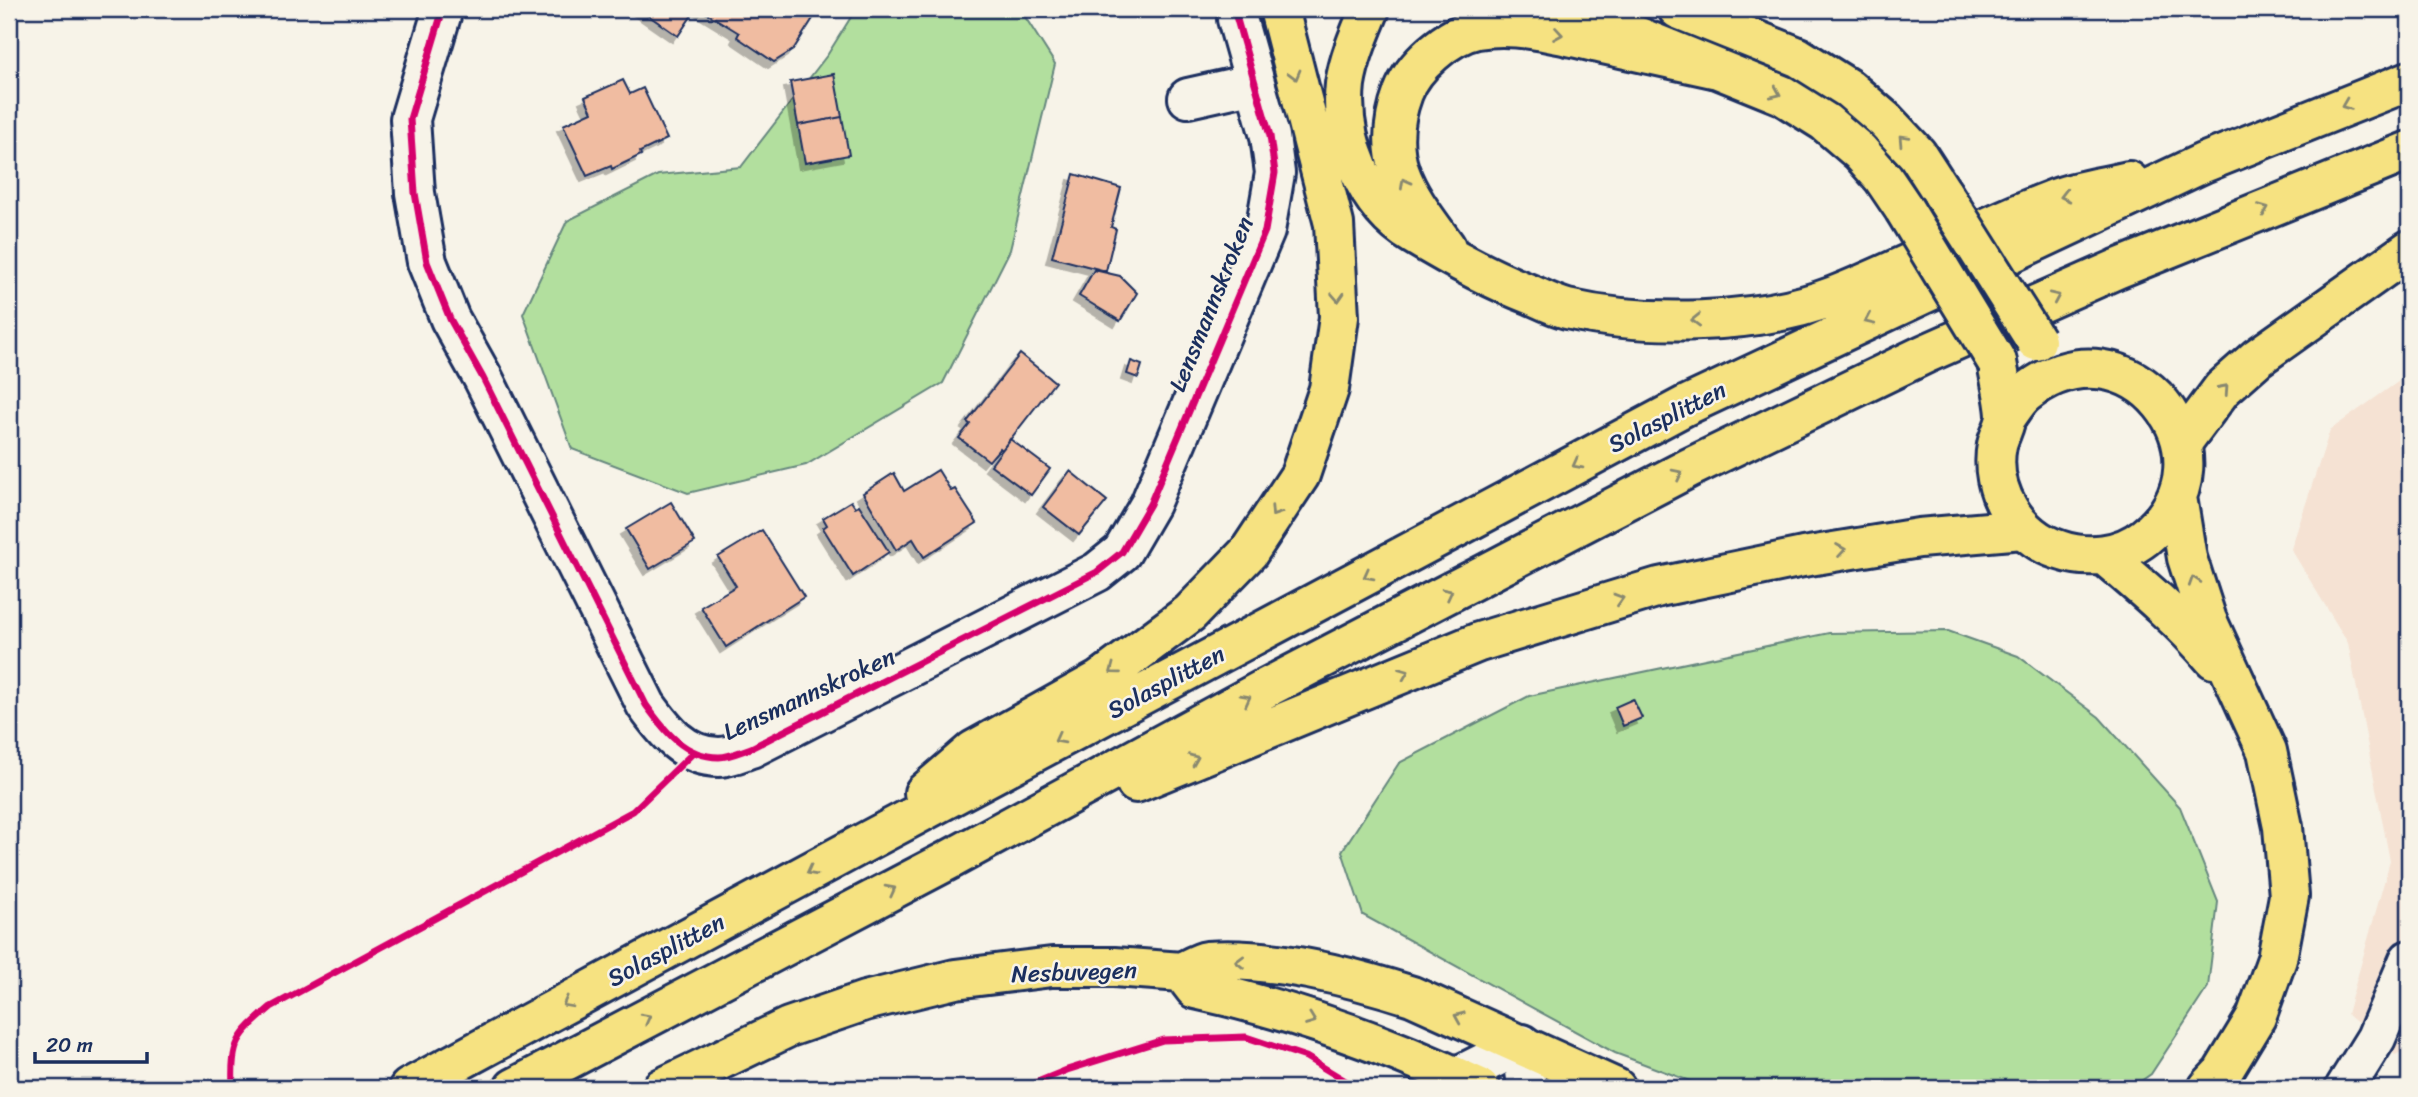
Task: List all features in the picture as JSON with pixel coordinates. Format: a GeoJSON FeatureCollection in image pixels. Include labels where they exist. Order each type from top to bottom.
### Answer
{"type":"FeatureCollection","features":[{"type":"Feature","properties":{"kind":"main road"},"geometry":{"type":"LineString","coordinates":[[871,839],[974,750],[1100,680],[1190,613],[1249,552],[1300,475],[1329,388],[1339,317],[1334,225],[1279,9]]}},
{"type":"Feature","properties":{"kind":"main road"},"geometry":{"type":"LineString","coordinates":[[1370,9],[1355,44],[1346,84],[1345,127],[1356,164],[1372,194],[1400,227],[1456,261],[1501,283],[1566,308],[1629,318],[1696,320],[1764,315],[1832,297],[2054,199],[2203,163],[2409,80]]}},
{"type":"Feature","properties":{"kind":"main road"},"geometry":{"type":"LineString","coordinates":[[1570,9],[1782,95],[1825,122],[1860,152],[1883,178],[1904,209],[1997,362],[2006,418]]}},
{"type":"Feature","properties":{"kind":"main road"},"geometry":{"type":"LineString","coordinates":[[1678,9],[1798,57],[1849,89],[1886,121],[1917,154],[2036,341],[2074,369]]}},
{"type":"Feature","properties":{"kind":"main road"},"geometry":{"type":"LineString","coordinates":[[1456,261],[1399,175],[1395,147],[1395,113],[1408,80],[1428,56],[1475,29],[1515,27],[1570,36],[1713,68]]}},
{"type":"Feature","properties":{"kind":"main road","name":"Solasplitten"},"geometry":{"type":"LineString","coordinates":[[514,1088],[949,860],[1264,689],[1653,487],[1925,354],[2117,269],[2409,150]]}},
{"type":"Feature","properties":{"kind":"main road","name":"Solasplitten"},"geometry":{"type":"LineString","coordinates":[[409,1088],[1685,406],[2203,163]]}},
{"type":"Feature","properties":{"kind":"main road"},"geometry":{"type":"LineString","coordinates":[[2182,443],[2222,389],[2257,358],[2409,250]]}},
{"type":"Feature","properties":{"kind":"main road"},"geometry":{"type":"LineString","coordinates":[[2074,369],[2110,370],[2143,384],[2168,410],[2182,443],[2183,471],[2177,497],[2160,524],[2135,545],[2104,555],[2075,555],[2056,549],[2023,529],[2005,505],[1996,477],[1997,447],[2006,418],[2031,389],[2047,378],[2074,369]]}},
{"type":"Feature","properties":{"kind":"main road"},"geometry":{"type":"LineString","coordinates":[[2177,497],[2187,558],[2207,620],[2267,751],[2283,827],[2289,896],[2277,960],[2256,1017],[2222,1073],[2208,1088]]}},
{"type":"Feature","properties":{"kind":"main road"},"geometry":{"type":"LineString","coordinates":[[949,860],[1479,642],[1633,594],[1803,557],[1919,538],[2023,529]]}},
{"type":"Feature","properties":{"kind":"main road"},"geometry":{"type":"LineString","coordinates":[[2104,555],[2190,630],[2238,689]]}},
{"type":"Feature","properties":{"kind":"main road"},"geometry":{"type":"LineString","coordinates":[[1463,1085],[1292,1013],[1195,989],[1182,972],[1204,961],[1257,963],[1304,969],[1378,985],[1412,996],[1616,1088]]}},
{"type":"Feature","properties":{"kind":"main road","name":"Nesbuvegen"},"geometry":{"type":"LineString","coordinates":[[663,1088],[789,1027],[865,1001],[955,979],[1052,967],[1114,967],[1182,972]]}},
{"type":"Feature","properties":{"kind":"street","name":"Lensmannskroken"},"geometry":{"type":"LineString","coordinates":[[443,9],[410,119],[415,193],[427,262],[450,319],[483,378],[646,705],[668,735],[694,752],[720,757],[764,742],[1097,572],[1122,552],[1150,504],[1265,231],[1275,173],[1270,136],[1237,19]]}},
{"type":"Feature","properties":{"kind":"street"},"geometry":{"type":"LineString","coordinates":[[1188,98],[1255,83]]}},
{"type":"Feature","properties":{"kind":"street"},"geometry":{"type":"LineString","coordinates":[[2345,1088],[2376,1038],[2409,960]]}},
{"type":"Feature","properties":{"kind":"street"},"geometry":{"type":"LineString","coordinates":[[1463,1085],[1522,1044],[1527,1088]]}},
{"type":"Feature","properties":{"kind":"shaded area"},"geometry":{"type":"Polygon","coordinates":[[[2409,374],[2409,1048],[2395,1055],[2347,1014],[2390,861],[2348,643],[2291,549],[2330,430],[2409,374]]]}},
{"type":"Feature","properties":{"kind":"green space"},"geometry":{"type":"Polygon","coordinates":[[[856,9],[1020,9],[1055,64],[1010,250],[943,383],[806,465],[688,493],[572,449],[523,314],[567,221],[658,175],[741,167],[828,54],[856,9]]]}},
{"type":"Feature","properties":{"kind":"green space"},"geometry":{"type":"Polygon","coordinates":[[[1948,631],[2018,656],[2099,717],[2180,807],[2218,902],[2208,987],[2151,1074],[2131,1088],[1708,1088],[1615,1053],[1363,915],[1342,851],[1399,763],[1529,696],[1829,633],[1948,631]]]}},
{"type":"Feature","properties":{"kind":"building"},"geometry":{"type":"Polygon","coordinates":[[[639,9],[696,9],[678,36],[639,9]]]}},
{"type":"Feature","properties":{"kind":"building"},"geometry":{"type":"Polygon","coordinates":[[[700,9],[819,9],[793,50],[774,62],[737,37],[739,33],[700,9]]]}},
{"type":"Feature","properties":{"kind":"building"},"geometry":{"type":"Polygon","coordinates":[[[834,74],[842,117],[798,125],[790,82],[834,74]]]}},
{"type":"Feature","properties":{"kind":"building"},"geometry":{"type":"Polygon","coordinates":[[[623,80],[630,94],[643,88],[667,139],[612,169],[611,166],[587,176],[563,125],[592,112],[585,97],[623,80]]]}},
{"type":"Feature","properties":{"kind":"building"},"geometry":{"type":"Polygon","coordinates":[[[842,117],[849,155],[805,163],[798,125],[842,117]]]}},
{"type":"Feature","properties":{"kind":"building"},"geometry":{"type":"Polygon","coordinates":[[[1074,174],[1121,188],[1111,227],[1116,229],[1106,271],[1052,257],[1074,174]]]}},
{"type":"Feature","properties":{"kind":"building"},"geometry":{"type":"Polygon","coordinates":[[[1094,270],[1120,276],[1137,293],[1120,321],[1079,296],[1094,270]]]}},
{"type":"Feature","properties":{"kind":"building"},"geometry":{"type":"Polygon","coordinates":[[[1020,354],[1055,382],[1002,450],[1000,448],[989,461],[959,438],[970,424],[967,422],[1020,354]]]}},
{"type":"Feature","properties":{"kind":"building"},"geometry":{"type":"Polygon","coordinates":[[[1131,361],[1142,365],[1138,378],[1127,374],[1131,361]]]}},
{"type":"Feature","properties":{"kind":"building"},"geometry":{"type":"Polygon","coordinates":[[[1010,439],[1050,469],[1031,495],[991,465],[1010,439]]]}},
{"type":"Feature","properties":{"kind":"building"},"geometry":{"type":"Polygon","coordinates":[[[938,470],[951,491],[955,489],[977,523],[924,557],[913,539],[896,550],[863,493],[894,473],[904,491],[938,470]]]}},
{"type":"Feature","properties":{"kind":"building"},"geometry":{"type":"Polygon","coordinates":[[[1070,471],[1107,501],[1079,535],[1043,507],[1070,471]]]}},
{"type":"Feature","properties":{"kind":"building"},"geometry":{"type":"Polygon","coordinates":[[[851,501],[855,507],[859,505],[889,552],[853,576],[823,528],[827,525],[823,518],[851,501]]]}},
{"type":"Feature","properties":{"kind":"building"},"geometry":{"type":"Polygon","coordinates":[[[671,502],[695,542],[650,569],[626,529],[671,502]]]}},
{"type":"Feature","properties":{"kind":"building"},"geometry":{"type":"Polygon","coordinates":[[[762,530],[804,597],[726,647],[701,607],[736,586],[718,557],[762,530]]]}},
{"type":"Feature","properties":{"kind":"building"},"geometry":{"type":"Polygon","coordinates":[[[1633,699],[1642,718],[1623,726],[1615,707],[1633,699]]]}},
{"type":"Feature","properties":{"kind":"cycle path"},"geometry":{"type":"LineString","coordinates":[[443,9],[410,119],[415,193],[427,262],[450,319],[483,378],[646,705],[660,724],[685,747],[707,756],[719,757],[751,748],[1097,572],[1122,552],[1150,504],[1265,231],[1275,173],[1270,136],[1234,9]]}},
{"type":"Feature","properties":{"kind":"cycle path"},"geometry":{"type":"LineString","coordinates":[[233,1088],[233,1060],[238,1041],[250,1025],[271,1007],[633,811],[694,752]]}},
{"type":"Feature","properties":{"kind":"cycle path"},"geometry":{"type":"LineString","coordinates":[[1023,1088],[1067,1070],[1163,1040],[1246,1037],[1306,1057],[1357,1088]]}}]}
